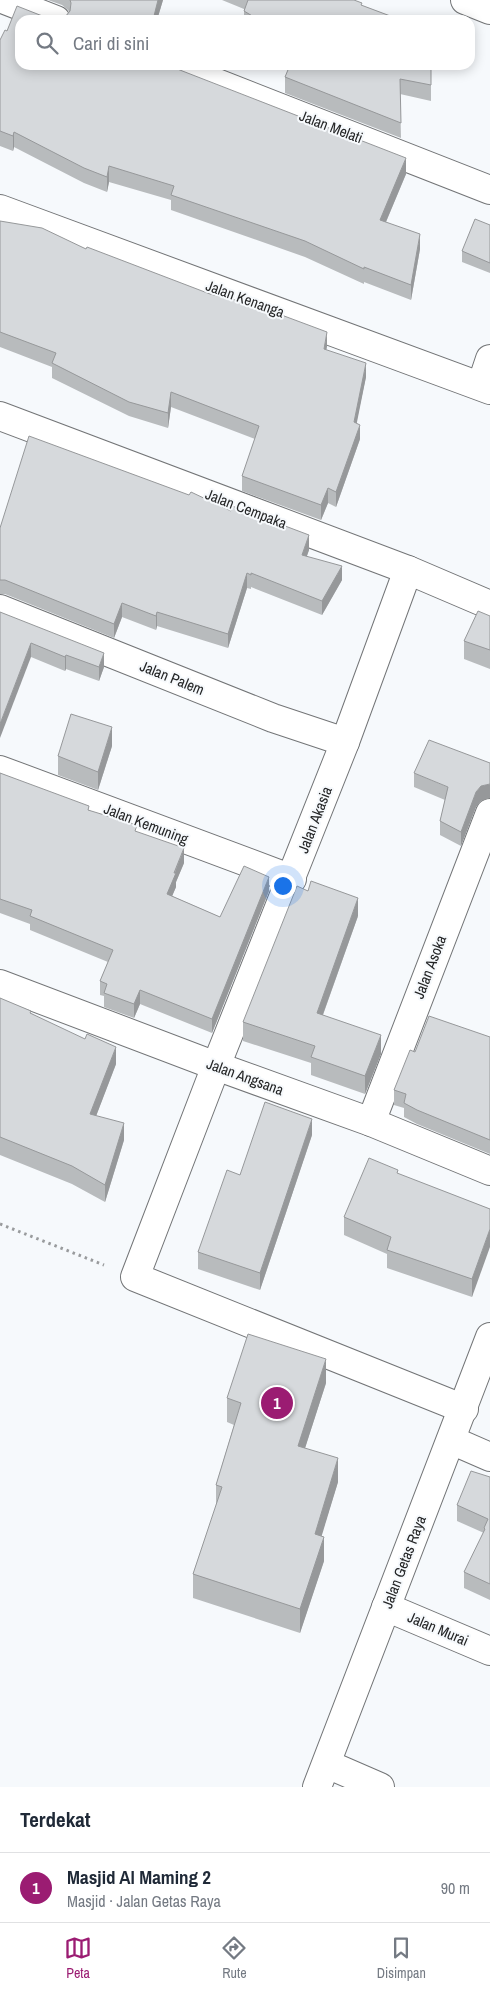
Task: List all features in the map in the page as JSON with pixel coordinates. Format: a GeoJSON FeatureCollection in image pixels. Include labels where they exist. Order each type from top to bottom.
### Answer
{"type":"FeatureCollection","features":[{"type":"Feature","properties":{"kind":"street"},"geometry":{"type":"LineString","coordinates":[[5,0],[43,15]]}},
{"type":"Feature","properties":{"kind":"street"},"geometry":{"type":"LineString","coordinates":[[465,0],[490,10]]}},
{"type":"Feature","properties":{"kind":"street","name":"Jalan Melati"},"geometry":{"type":"LineString","coordinates":[[184,70],[490,190]]}},
{"type":"Feature","properties":{"kind":"street","name":"Jalan Kenanga"},"geometry":{"type":"LineString","coordinates":[[0,209],[486,388]]}},
{"type":"Feature","properties":{"kind":"street"},"geometry":{"type":"LineString","coordinates":[[486,388],[490,359]]}},
{"type":"Feature","properties":{"kind":"street","name":"Jalan Cempaka"},"geometry":{"type":"LineString","coordinates":[[0,416],[408,570],[490,605]]}},
{"type":"Feature","properties":{"kind":"street","name":"Jalan Akasia"},"geometry":{"type":"LineString","coordinates":[[135,1277],[216,1066],[345,742],[408,570]]}},
{"type":"Feature","properties":{"kind":"street","name":"Jalan Palem"},"geometry":{"type":"LineString","coordinates":[[0,609],[273,718],[345,742]]}},
{"type":"Feature","properties":{"kind":"street","name":"Jalan Kemuning"},"geometry":{"type":"LineString","coordinates":[[0,770],[292,879]]}},
{"type":"Feature","properties":{"kind":"street","name":"Jalan Asoka"},"geometry":{"type":"LineString","coordinates":[[371,1122],[490,813]]}},
{"type":"Feature","properties":{"kind":"street","name":"Jalan Angsana"},"geometry":{"type":"LineString","coordinates":[[0,984],[216,1066],[371,1122],[490,1171]]}},
{"type":"Feature","properties":{"kind":"street"},"geometry":{"type":"LineString","coordinates":[[135,1277],[464,1409]]}},
{"type":"Feature","properties":{"kind":"street","name":"Jalan Getas Raya"},"geometry":{"type":"LineString","coordinates":[[322,1776],[490,1337]]}},
{"type":"Feature","properties":{"kind":"street"},"geometry":{"type":"LineString","coordinates":[[451,1440],[490,1457]]}},
{"type":"Feature","properties":{"kind":"street","name":"Jalan Murai"},"geometry":{"type":"LineString","coordinates":[[386,1607],[490,1651]]}},
{"type":"Feature","properties":{"kind":"street"},"geometry":{"type":"LineString","coordinates":[[322,1776],[380,1787]]}},
{"type":"Feature","properties":{"kind":"path"},"geometry":{"type":"LineString","coordinates":[[0,1224],[135,1277]]}},
{"type":"Feature","properties":{"kind":"building"},"geometry":{"type":"Polygon","coordinates":[[[70,0],[158,0],[154,15],[67,15],[70,11],[70,0]]]}},
{"type":"Feature","properties":{"kind":"building"},"geometry":{"type":"Polygon","coordinates":[[[248,0],[354,0],[362,3],[361,5],[388,15],[251,15],[244,11],[248,0]]]}},
{"type":"Feature","properties":{"kind":"building"},"geometry":{"type":"Polygon","coordinates":[[[17,6],[40,15],[15,15],[15,70],[180,70],[406,158],[380,220],[420,234],[411,285],[364,267],[364,269],[305,241],[171,195],[174,186],[109,166],[107,177],[84,168],[14,132],[13,136],[0,131],[0,40],[5,30],[7,31],[17,6]]]}},
{"type":"Feature","properties":{"kind":"building"},"geometry":{"type":"Polygon","coordinates":[[[288,70],[431,70],[431,85],[400,79],[401,123],[285,77],[288,70]]]}},
{"type":"Feature","properties":{"kind":"building"},"geometry":{"type":"Polygon","coordinates":[[[475,219],[490,225],[490,263],[462,251],[475,219]]]}},
{"type":"Feature","properties":{"kind":"building"},"geometry":{"type":"Polygon","coordinates":[[[0,221],[42,228],[86,249],[87,247],[210,294],[252,304],[327,332],[324,349],[366,363],[354,422],[360,425],[336,492],[328,488],[321,505],[242,476],[259,426],[171,392],[168,413],[129,402],[52,363],[56,353],[0,332],[0,221]]]}},
{"type":"Feature","properties":{"kind":"building"},"geometry":{"type":"Polygon","coordinates":[[[29,436],[189,495],[191,492],[231,511],[232,506],[309,535],[302,555],[342,566],[322,601],[247,573],[228,634],[157,612],[156,616],[122,603],[114,624],[5,580],[0,580],[0,528],[29,436]]]}},
{"type":"Feature","properties":{"kind":"building"},"geometry":{"type":"Polygon","coordinates":[[[478,611],[490,616],[490,650],[464,641],[478,611]]]}},
{"type":"Feature","properties":{"kind":"building"},"geometry":{"type":"Polygon","coordinates":[[[0,612],[104,653],[99,667],[66,655],[65,657],[31,643],[0,724],[0,612]]]}},
{"type":"Feature","properties":{"kind":"building"},"geometry":{"type":"Polygon","coordinates":[[[71,714],[112,727],[98,772],[58,756],[71,714]]]}},
{"type":"Feature","properties":{"kind":"building"},"geometry":{"type":"Polygon","coordinates":[[[429,740],[490,763],[490,784],[481,786],[476,792],[461,832],[440,821],[448,787],[414,773],[429,740]]]}},
{"type":"Feature","properties":{"kind":"building"},"geometry":{"type":"Polygon","coordinates":[[[0,773],[89,806],[88,810],[137,825],[135,831],[184,848],[167,894],[220,917],[244,866],[269,877],[212,1019],[140,990],[134,1004],[104,993],[107,984],[100,981],[113,950],[30,916],[32,910],[0,899],[0,773]]]}},
{"type":"Feature","properties":{"kind":"building"},"geometry":{"type":"Polygon","coordinates":[[[311,881],[358,898],[317,1013],[381,1035],[365,1076],[311,1057],[315,1046],[243,1022],[297,886],[308,891],[311,881]]]}},
{"type":"Feature","properties":{"kind":"building"},"geometry":{"type":"Polygon","coordinates":[[[0,998],[31,1011],[30,1013],[85,1039],[87,1034],[116,1047],[90,1114],[124,1123],[105,1185],[72,1166],[0,1137],[0,998]]]}},
{"type":"Feature","properties":{"kind":"building"},"geometry":{"type":"Polygon","coordinates":[[[429,1016],[490,1037],[490,1140],[417,1110],[404,1103],[406,1094],[394,1090],[410,1050],[415,1052],[429,1016]]]}},
{"type":"Feature","properties":{"kind":"building"},"geometry":{"type":"Polygon","coordinates":[[[265,1102],[312,1119],[260,1273],[198,1252],[227,1170],[240,1175],[265,1102]]]}},
{"type":"Feature","properties":{"kind":"building"},"geometry":{"type":"Polygon","coordinates":[[[369,1158],[398,1170],[397,1173],[490,1209],[490,1229],[472,1279],[387,1250],[391,1237],[344,1217],[369,1158]]]}},
{"type":"Feature","properties":{"kind":"building"},"geometry":{"type":"Polygon","coordinates":[[[248,1334],[326,1359],[298,1446],[338,1458],[315,1534],[324,1537],[300,1609],[193,1574],[222,1487],[216,1485],[241,1403],[227,1398],[248,1334]]]}},
{"type":"Feature","properties":{"kind":"building"},"geometry":{"type":"Polygon","coordinates":[[[471,1471],[490,1477],[490,1584],[464,1572],[488,1519],[457,1505],[471,1471]]]}},
{"type":"Feature","properties":{"kind":"place","name":"Masjid Al Maming 2"},"geometry":{"type":"Point","coordinates":[277,1403]}}]}
